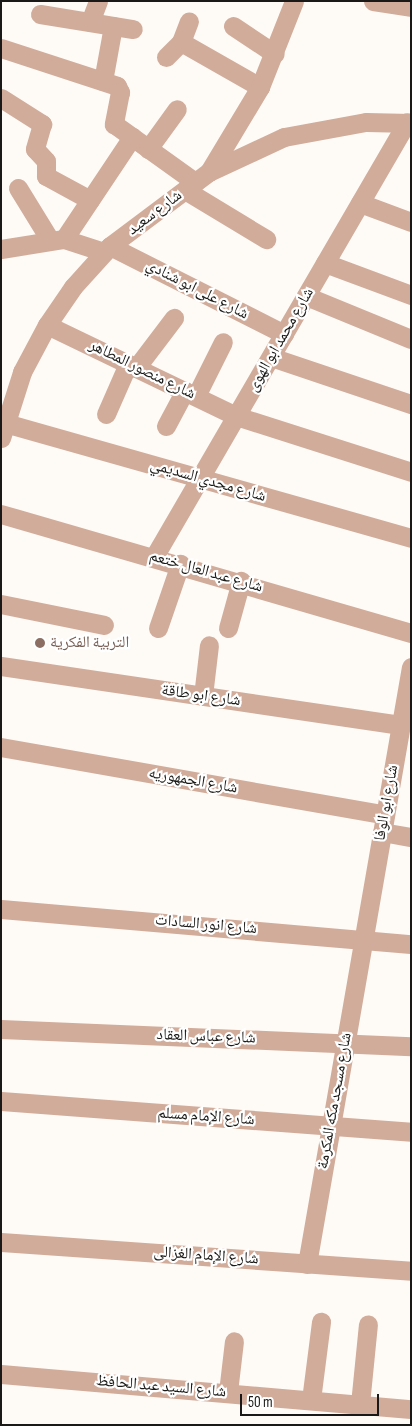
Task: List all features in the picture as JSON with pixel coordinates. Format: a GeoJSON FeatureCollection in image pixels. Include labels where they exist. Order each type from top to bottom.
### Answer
{"type":"FeatureCollection","features":[{"type":"Feature","properties":{"kind":"street"},"geometry":{"type":"LineString","coordinates":[[90,22],[98,1]]}},
{"type":"Feature","properties":{"kind":"street"},"geometry":{"type":"LineString","coordinates":[[196,181],[260,87],[275,54],[294,1]]}},
{"type":"Feature","properties":{"kind":"street"},"geometry":{"type":"LineString","coordinates":[[376,1],[411,7]]}},
{"type":"Feature","properties":{"kind":"street"},"geometry":{"type":"LineString","coordinates":[[40,14],[133,29]]}},
{"type":"Feature","properties":{"kind":"street"},"geometry":{"type":"LineString","coordinates":[[166,57],[181,42],[189,21]]}},
{"type":"Feature","properties":{"kind":"street"},"geometry":{"type":"LineString","coordinates":[[103,81],[113,26]]}},
{"type":"Feature","properties":{"kind":"street"},"geometry":{"type":"LineString","coordinates":[[232,26],[275,54]]}},
{"type":"Feature","properties":{"kind":"street"},"geometry":{"type":"LineString","coordinates":[[181,42],[260,87]]}},
{"type":"Feature","properties":{"kind":"street"},"geometry":{"type":"LineString","coordinates":[[1,48],[103,81],[120,90],[113,119],[132,137],[196,181],[266,239]]}},
{"type":"Feature","properties":{"kind":"street"},"geometry":{"type":"LineString","coordinates":[[1,98],[42,124],[35,149],[46,161],[46,176],[90,200]]}},
{"type":"Feature","properties":{"kind":"street"},"geometry":{"type":"LineString","coordinates":[[148,149],[177,109]]}},
{"type":"Feature","properties":{"kind":"street","name":"شارع سعيد"},"geometry":{"type":"LineString","coordinates":[[3,431],[8,396],[47,324],[107,249],[196,181],[284,137],[317,128],[366,122],[409,122]]}},
{"type":"Feature","properties":{"kind":"street","name":"شارع محمد ابو الهوى"},"geometry":{"type":"LineString","coordinates":[[154,557],[409,122]]}},
{"type":"Feature","properties":{"kind":"street"},"geometry":{"type":"LineString","coordinates":[[1,249],[57,240],[90,200],[132,137]]}},
{"type":"Feature","properties":{"kind":"street"},"geometry":{"type":"LineString","coordinates":[[18,188],[57,240]]}},
{"type":"Feature","properties":{"kind":"street"},"geometry":{"type":"LineString","coordinates":[[360,203],[411,222]]}},
{"type":"Feature","properties":{"kind":"street","name":"شارع على ابو شنادي"},"geometry":{"type":"LineString","coordinates":[[57,240],[107,249],[284,334]]}},
{"type":"Feature","properties":{"kind":"street"},"geometry":{"type":"LineString","coordinates":[[325,264],[411,295]]}},
{"type":"Feature","properties":{"kind":"street"},"geometry":{"type":"LineString","coordinates":[[306,296],[411,339]]}},
{"type":"Feature","properties":{"kind":"street"},"geometry":{"type":"LineString","coordinates":[[106,414],[132,366],[174,318]]}},
{"type":"Feature","properties":{"kind":"street","name":"شارع منصور المطاهر"},"geometry":{"type":"LineString","coordinates":[[47,324],[236,416],[411,472]]}},
{"type":"Feature","properties":{"kind":"street"},"geometry":{"type":"LineString","coordinates":[[166,426],[190,394],[223,342]]}},
{"type":"Feature","properties":{"kind":"street"},"geometry":{"type":"LineString","coordinates":[[271,357],[411,404]]}},
{"type":"Feature","properties":{"kind":"street","name":"شارع مجدي السديمي"},"geometry":{"type":"LineString","coordinates":[[3,431],[200,479],[411,538]]}},
{"type":"Feature","properties":{"kind":"street","name":"شارع عبد العال ختعم"},"geometry":{"type":"LineString","coordinates":[[1,514],[241,581],[411,633]]}},
{"type":"Feature","properties":{"kind":"street"},"geometry":{"type":"LineString","coordinates":[[158,628],[180,564]]}},
{"type":"Feature","properties":{"kind":"street"},"geometry":{"type":"LineString","coordinates":[[228,628],[241,581]]}},
{"type":"Feature","properties":{"kind":"street"},"geometry":{"type":"LineString","coordinates":[[1,604],[104,625]]}},
{"type":"Feature","properties":{"kind":"street"},"geometry":{"type":"LineString","coordinates":[[203,696],[209,644]]}},
{"type":"Feature","properties":{"kind":"street","name":"شارع ابو طاقة"},"geometry":{"type":"LineString","coordinates":[[1,666],[401,725]]}},
{"type":"Feature","properties":{"kind":"street","name":"شارع ابو الوفا"},"geometry":{"type":"LineString","coordinates":[[363,939],[410,677]]}},
{"type":"Feature","properties":{"kind":"street","name":"شارع الجمهوريه"},"geometry":{"type":"LineString","coordinates":[[1,748],[383,824],[411,837]]}},
{"type":"Feature","properties":{"kind":"street","name":"شارع انور السادات"},"geometry":{"type":"LineString","coordinates":[[1,910],[411,944]]}},
{"type":"Feature","properties":{"kind":"street","name":"شارع مسجد مكه المكرمة"},"geometry":{"type":"LineString","coordinates":[[307,1264],[363,939]]}},
{"type":"Feature","properties":{"kind":"street","name":"شارع عباس العقاد"},"geometry":{"type":"LineString","coordinates":[[1,1029],[411,1046]]}},
{"type":"Feature","properties":{"kind":"street","name":"شارع الإمام مسلم"},"geometry":{"type":"LineString","coordinates":[[1,1101],[411,1132]]}},
{"type":"Feature","properties":{"kind":"street","name":"شارع الإمام الغزالى"},"geometry":{"type":"LineString","coordinates":[[1,1242],[411,1271]]}},
{"type":"Feature","properties":{"kind":"street"},"geometry":{"type":"LineString","coordinates":[[311,1400],[322,1322]]}},
{"type":"Feature","properties":{"kind":"street"},"geometry":{"type":"LineString","coordinates":[[360,1404],[368,1324]]}},
{"type":"Feature","properties":{"kind":"street"},"geometry":{"type":"LineString","coordinates":[[228,1392],[234,1341]]}},
{"type":"Feature","properties":{"kind":"street","name":"شارع السيد عبد الحافظ"},"geometry":{"type":"LineString","coordinates":[[1,1374],[411,1409]]}},
{"type":"Feature","properties":{"kind":"place","name":"التربية الفكرية"},"geometry":{"type":"Point","coordinates":[40,643]}}]}
